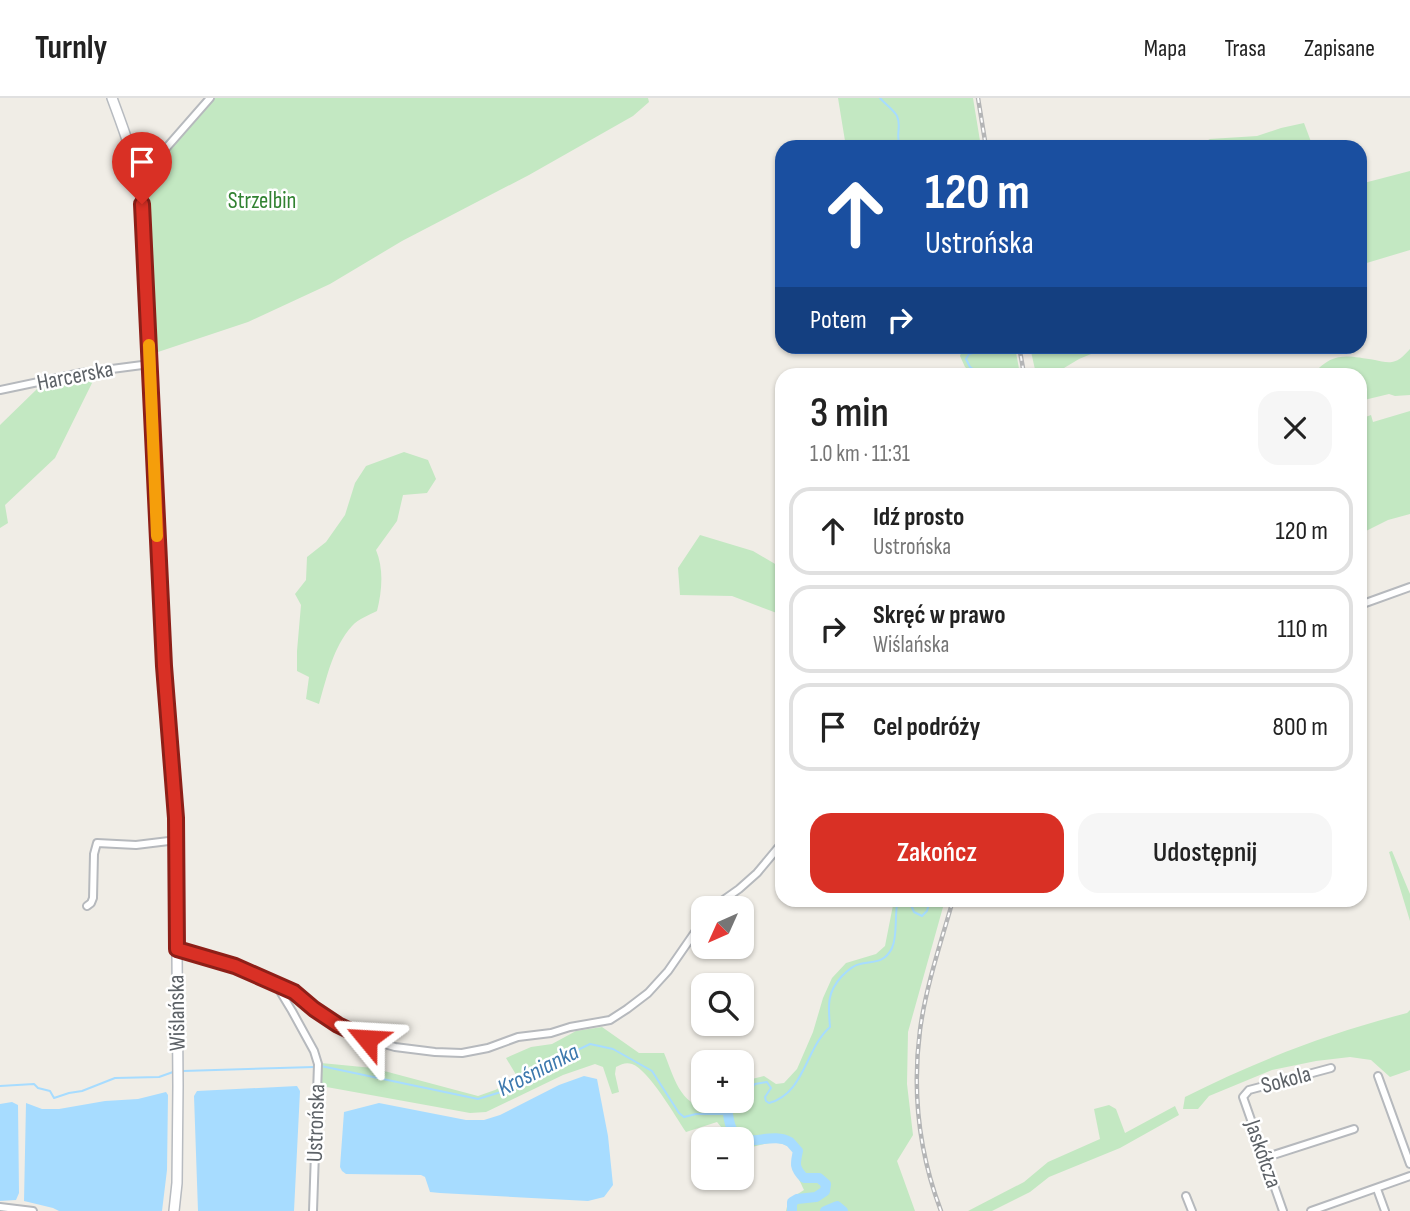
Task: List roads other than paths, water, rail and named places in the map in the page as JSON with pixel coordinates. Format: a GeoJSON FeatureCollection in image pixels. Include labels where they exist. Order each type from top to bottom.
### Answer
{"type":"FeatureCollection","features":[{"type":"Feature","properties":{"kind":"street","name":"Wiślańska"},"geometry":{"type":"LineString","coordinates":[[112,98],[140,182],[164,666],[175,797],[178,1155],[174,1211]]}},
{"type":"Feature","properties":{"kind":"street"},"geometry":{"type":"LineString","coordinates":[[140,182],[210,98]]}},
{"type":"Feature","properties":{"kind":"street","name":"Harcerska"},"geometry":{"type":"LineString","coordinates":[[0,390],[81,373],[150,364]]}},
{"type":"Feature","properties":{"kind":"street"},"geometry":{"type":"LineString","coordinates":[[1367,602],[1410,587]]}},
{"type":"Feature","properties":{"kind":"street"},"geometry":{"type":"LineString","coordinates":[[87,906],[93,898],[94,854],[97,843],[136,845],[177,840]]}},
{"type":"Feature","properties":{"kind":"street"},"geometry":{"type":"LineString","coordinates":[[729,896],[757,873],[775,851]]}},
{"type":"Feature","properties":{"kind":"street"},"geometry":{"type":"LineString","coordinates":[[177,949],[235,966],[275,983],[294,992],[338,1025],[367,1039],[395,1047],[462,1053],[488,1048],[518,1037],[610,1020],[648,993],[668,971],[691,938]]}},
{"type":"Feature","properties":{"kind":"street","name":"Ustrońska"},"geometry":{"type":"LineString","coordinates":[[275,983],[292,1011],[318,1067],[313,1211]]}},
{"type":"Feature","properties":{"kind":"street","name":"Sokola"},"geometry":{"type":"LineString","coordinates":[[1243,1097],[1249,1090],[1331,1068]]}},
{"type":"Feature","properties":{"kind":"street"},"geometry":{"type":"LineString","coordinates":[[1378,1076],[1410,1164]]}},
{"type":"Feature","properties":{"kind":"street","name":"Jaskółcza"},"geometry":{"type":"LineString","coordinates":[[1243,1097],[1283,1211]]}},
{"type":"Feature","properties":{"kind":"street"},"geometry":{"type":"LineString","coordinates":[[1264,1158],[1354,1129]]}},
{"type":"Feature","properties":{"kind":"street"},"geometry":{"type":"LineString","coordinates":[[1311,1211],[1410,1176]]}},
{"type":"Feature","properties":{"kind":"street"},"geometry":{"type":"LineString","coordinates":[[1377,1189],[1385,1211]]}},
{"type":"Feature","properties":{"kind":"street"},"geometry":{"type":"LineString","coordinates":[[1186,1196],[1192,1211]]}},
{"type":"Feature","properties":{"kind":"street"},"geometry":{"type":"LineString","coordinates":[[0,1207],[33,1211]]}},
{"type":"Feature","properties":{"kind":"water"},"geometry":{"type":"Polygon","coordinates":[[[584,1076],[597,1079],[608,1136],[613,1185],[604,1197],[588,1201],[430,1192],[425,1177],[421,1175],[346,1174],[340,1167],[344,1112],[379,1103],[466,1120],[484,1120],[584,1076]]]}},
{"type":"Feature","properties":{"kind":"water"},"geometry":{"type":"Polygon","coordinates":[[[297,1086],[300,1091],[294,1211],[198,1211],[194,1096],[197,1091],[297,1086]]]}},
{"type":"Feature","properties":{"kind":"water"},"geometry":{"type":"Polygon","coordinates":[[[166,1092],[167,1170],[162,1211],[59,1211],[24,1201],[26,1103],[42,1109],[59,1109],[105,1101],[138,1099],[166,1092]]]}},
{"type":"Feature","properties":{"kind":"water"},"geometry":{"type":"Polygon","coordinates":[[[12,1102],[18,1105],[19,1193],[16,1200],[0,1201],[0,1104],[12,1102]]]}},
{"type":"Feature","properties":{"kind":"waterway"},"geometry":{"type":"LineString","coordinates":[[880,98],[897,116],[898,140]]}},
{"type":"Feature","properties":{"kind":"waterway"},"geometry":{"type":"LineString","coordinates":[[969,354],[966,359],[972,368]]}},
{"type":"Feature","properties":{"kind":"waterway"},"geometry":{"type":"LineString","coordinates":[[754,1085],[767,1082],[771,1088],[765,1097],[769,1103],[790,1090],[830,1027],[830,999],[837,982],[853,967],[882,959],[892,948],[897,907]]}},
{"type":"Feature","properties":{"kind":"waterway"},"geometry":{"type":"LineString","coordinates":[[912,907],[914,912],[922,916],[928,907]]}},
{"type":"Feature","properties":{"kind":"waterway","name":"Krośnianka"},"geometry":{"type":"LineString","coordinates":[[321,1066],[478,1099],[501,1092],[590,1044],[613,1049],[652,1071],[684,1117],[729,1113]]}},
{"type":"Feature","properties":{"kind":"waterway","name":"Krośnianka"},"geometry":{"type":"LineString","coordinates":[[183,1071],[314,1067]]}},
{"type":"Feature","properties":{"kind":"waterway","name":"Krośnianka"},"geometry":{"type":"LineString","coordinates":[[0,1086],[34,1084],[50,1091],[54,1098],[115,1078],[159,1077],[173,1072]]}},
{"type":"Feature","properties":{"kind":"waterway"},"geometry":{"type":"LineString","coordinates":[[728,1114],[731,1128],[744,1140],[771,1138],[790,1142],[798,1151],[796,1166],[801,1175],[804,1178],[819,1178],[826,1184],[825,1191],[816,1197],[792,1202],[792,1211]]}},
{"type":"Feature","properties":{"kind":"waterway"},"geometry":{"type":"LineString","coordinates":[[825,1211],[837,1206],[843,1211]]}},
{"type":"Feature","properties":{"kind":"railway"},"geometry":{"type":"LineString","coordinates":[[978,98],[985,140]]}},
{"type":"Feature","properties":{"kind":"railway"},"geometry":{"type":"LineString","coordinates":[[1020,354],[1023,368]]}},
{"type":"Feature","properties":{"kind":"railway"},"geometry":{"type":"LineString","coordinates":[[941,1211],[923,1145],[917,1076],[920,1030],[926,997],[951,907]]}},
{"type":"Feature","properties":{"kind":"park label","name":"Strzelbin"},"geometry":{"type":"Point","coordinates":[262,201]}}]}
